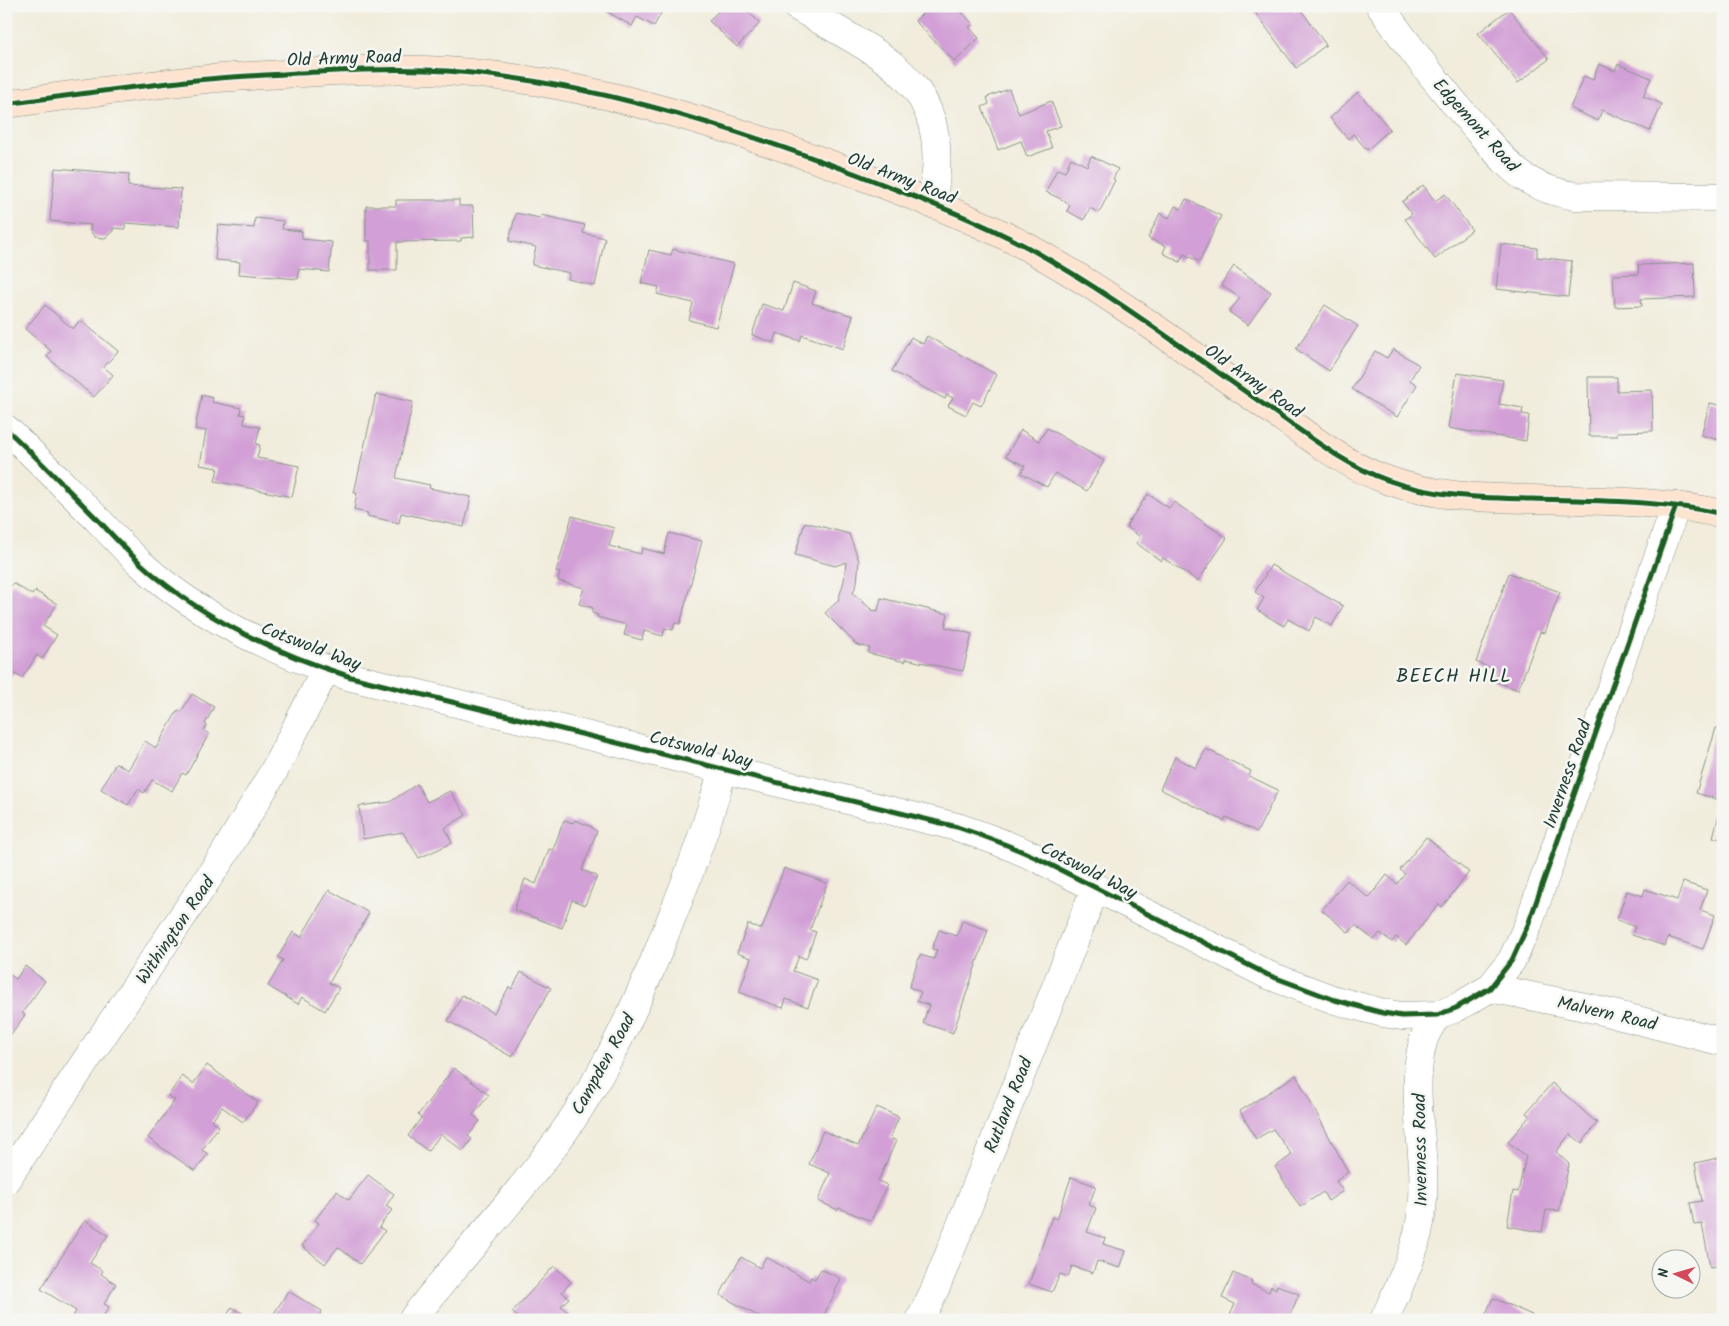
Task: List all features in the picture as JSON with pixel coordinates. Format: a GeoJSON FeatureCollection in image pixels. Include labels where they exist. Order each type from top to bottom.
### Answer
{"type":"FeatureCollection","features":[{"type":"Feature","properties":{"kind":"street"},"geometry":{"type":"LineString","coordinates":[[796,6],[893,65],[918,90],[926,104],[935,133],[937,166],[932,204]]}},
{"type":"Feature","properties":{"kind":"street","name":"Edgemont Road"},"geometry":{"type":"LineString","coordinates":[[1380,6],[1422,64],[1480,133],[1513,168],[1539,186],[1554,192],[1583,196],[1723,197]]}},
{"type":"Feature","properties":{"kind":"street","name":"Old Army Road"},"geometry":{"type":"LineString","coordinates":[[6,104],[214,78],[382,69],[468,72],[562,86],[688,118],[807,156],[971,220],[1026,247],[1078,277],[1324,447],[1389,481],[1436,492],[1488,498],[1637,502],[1723,514]]}},
{"type":"Feature","properties":{"kind":"street","name":"Cotswold Way"},"geometry":{"type":"LineString","coordinates":[[6,429],[140,563],[204,611],[240,632],[277,650],[351,677],[957,827],[1012,846],[1268,975],[1302,989],[1382,1013],[1402,1016],[1437,1015]]}},
{"type":"Feature","properties":{"kind":"street","name":"Inverness Road"},"geometry":{"type":"LineString","coordinates":[[1384,1320],[1405,1274],[1420,1225],[1423,1208],[1418,1081],[1423,1041],[1437,1015],[1456,1008],[1490,988],[1512,960],[1528,925],[1676,506]]}},
{"type":"Feature","properties":{"kind":"street","name":"Withington Road"},"geometry":{"type":"LineString","coordinates":[[6,1180],[224,856],[274,771],[326,669]]}},
{"type":"Feature","properties":{"kind":"street","name":"Campden Road"},"geometry":{"type":"LineString","coordinates":[[412,1320],[544,1158],[580,1108],[611,1055],[640,997],[686,883],[723,769]]}},
{"type":"Feature","properties":{"kind":"street","name":"Rutland Road"},"geometry":{"type":"LineString","coordinates":[[920,1320],[936,1287],[1095,889]]}},
{"type":"Feature","properties":{"kind":"street","name":"Malvern Road"},"geometry":{"type":"LineString","coordinates":[[1490,988],[1590,1008],[1723,1042]]}},
{"type":"Feature","properties":{"kind":"building"},"geometry":{"type":"Polygon","coordinates":[[[597,6],[665,6],[654,26],[637,17],[632,26],[597,6]]]}},
{"type":"Feature","properties":{"kind":"building"},"geometry":{"type":"Polygon","coordinates":[[[723,6],[742,6],[760,23],[737,47],[709,21],[723,6]]]}},
{"type":"Feature","properties":{"kind":"building"},"geometry":{"type":"Polygon","coordinates":[[[930,6],[956,6],[973,24],[969,27],[979,38],[955,62],[915,21],[930,6]]]}},
{"type":"Feature","properties":{"kind":"building"},"geometry":{"type":"Polygon","coordinates":[[[1260,6],[1291,6],[1294,11],[1299,7],[1326,45],[1296,68],[1254,11],[1260,6]]]}},
{"type":"Feature","properties":{"kind":"building"},"geometry":{"type":"Polygon","coordinates":[[[1509,9],[1549,59],[1518,83],[1478,33],[1509,9]]]}},
{"type":"Feature","properties":{"kind":"building"},"geometry":{"type":"Polygon","coordinates":[[[1599,64],[1615,71],[1618,64],[1651,78],[1643,96],[1662,104],[1650,131],[1602,110],[1598,121],[1570,108],[1584,76],[1593,80],[1599,64]]]}},
{"type":"Feature","properties":{"kind":"building"},"geometry":{"type":"Polygon","coordinates":[[[1009,89],[1019,114],[1051,101],[1061,126],[1046,131],[1052,148],[1027,157],[1021,141],[998,150],[982,107],[989,104],[987,97],[1009,89]]]}},
{"type":"Feature","properties":{"kind":"building"},"geometry":{"type":"Polygon","coordinates":[[[1358,92],[1390,129],[1367,150],[1353,134],[1348,139],[1330,118],[1358,92]]]}},
{"type":"Feature","properties":{"kind":"building"},"geometry":{"type":"Polygon","coordinates":[[[1091,156],[1118,169],[1113,179],[1115,180],[1099,213],[1090,208],[1084,220],[1067,211],[1070,205],[1065,201],[1046,192],[1057,169],[1065,172],[1071,158],[1087,166],[1091,156]]]}},
{"type":"Feature","properties":{"kind":"building"},"geometry":{"type":"Polygon","coordinates":[[[55,168],[129,174],[128,186],[181,189],[179,227],[125,223],[125,229],[113,228],[113,231],[105,238],[95,237],[90,231],[91,225],[50,221],[55,168]]]}},
{"type":"Feature","properties":{"kind":"building"},"geometry":{"type":"Polygon","coordinates":[[[1423,185],[1435,201],[1445,194],[1472,230],[1435,259],[1405,219],[1412,214],[1402,202],[1423,185]]]}},
{"type":"Feature","properties":{"kind":"building"},"geometry":{"type":"Polygon","coordinates":[[[1186,199],[1221,216],[1199,262],[1184,254],[1180,262],[1163,253],[1166,246],[1148,238],[1160,213],[1169,218],[1175,206],[1181,209],[1186,199]]]}},
{"type":"Feature","properties":{"kind":"building"},"geometry":{"type":"Polygon","coordinates":[[[396,200],[459,200],[459,206],[473,206],[474,237],[461,238],[461,241],[397,242],[397,270],[370,270],[370,241],[366,241],[366,206],[396,206],[396,200]]]}},
{"type":"Feature","properties":{"kind":"building"},"geometry":{"type":"Polygon","coordinates":[[[516,213],[540,218],[541,215],[585,225],[583,233],[605,238],[595,286],[568,279],[570,273],[532,265],[536,247],[509,241],[516,213]]]}},
{"type":"Feature","properties":{"kind":"building"},"geometry":{"type":"Polygon","coordinates":[[[255,218],[283,221],[282,229],[302,231],[302,239],[332,242],[329,272],[299,269],[298,279],[239,274],[240,262],[215,260],[218,225],[254,228],[255,218]]]}},
{"type":"Feature","properties":{"kind":"building"},"geometry":{"type":"Polygon","coordinates":[[[1501,244],[1537,248],[1537,257],[1572,261],[1568,297],[1496,289],[1501,244]]]}},
{"type":"Feature","properties":{"kind":"building"},"geometry":{"type":"Polygon","coordinates":[[[673,249],[734,264],[716,327],[689,320],[693,303],[657,294],[659,287],[641,283],[649,250],[671,255],[673,249]]]}},
{"type":"Feature","properties":{"kind":"building"},"geometry":{"type":"Polygon","coordinates":[[[1694,263],[1695,297],[1641,299],[1642,306],[1615,307],[1613,275],[1639,274],[1638,265],[1694,263]]]}},
{"type":"Feature","properties":{"kind":"building"},"geometry":{"type":"Polygon","coordinates":[[[1234,266],[1271,292],[1248,325],[1229,312],[1240,298],[1221,285],[1234,266]]]}},
{"type":"Feature","properties":{"kind":"building"},"geometry":{"type":"Polygon","coordinates":[[[793,283],[816,291],[812,303],[853,316],[843,349],[802,335],[800,341],[777,333],[774,343],[752,335],[762,304],[784,311],[793,283]]]}},
{"type":"Feature","properties":{"kind":"building"},"geometry":{"type":"Polygon","coordinates":[[[45,305],[73,329],[80,320],[118,351],[104,367],[113,375],[94,397],[47,357],[51,351],[25,329],[45,305]]]}},
{"type":"Feature","properties":{"kind":"building"},"geometry":{"type":"Polygon","coordinates":[[[1325,305],[1358,326],[1329,371],[1296,349],[1325,305]]]}},
{"type":"Feature","properties":{"kind":"building"},"geometry":{"type":"Polygon","coordinates":[[[927,336],[997,375],[981,406],[973,402],[966,415],[948,406],[953,398],[947,395],[945,399],[892,371],[911,337],[923,344],[927,336]]]}},
{"type":"Feature","properties":{"kind":"building"},"geometry":{"type":"Polygon","coordinates":[[[1393,349],[1419,365],[1410,380],[1417,385],[1397,417],[1352,389],[1375,351],[1387,358],[1393,349]]]}},
{"type":"Feature","properties":{"kind":"building"},"geometry":{"type":"Polygon","coordinates":[[[1457,373],[1503,380],[1499,404],[1523,408],[1522,414],[1529,415],[1526,441],[1448,428],[1457,373]]]}},
{"type":"Feature","properties":{"kind":"building"},"geometry":{"type":"Polygon","coordinates":[[[1588,377],[1617,377],[1617,391],[1652,390],[1653,431],[1617,432],[1617,436],[1589,436],[1588,377]]]}},
{"type":"Feature","properties":{"kind":"building"},"geometry":{"type":"Polygon","coordinates":[[[376,394],[413,402],[396,478],[430,485],[429,488],[471,497],[464,527],[401,513],[399,523],[367,516],[368,513],[354,510],[357,493],[354,493],[376,394]]]}},
{"type":"Feature","properties":{"kind":"building"},"geometry":{"type":"Polygon","coordinates":[[[202,395],[213,398],[212,402],[241,408],[240,414],[245,415],[244,424],[260,427],[256,444],[260,445],[257,458],[299,466],[292,497],[215,481],[218,468],[200,465],[206,431],[195,429],[202,395]]]}},
{"type":"Feature","properties":{"kind":"building"},"geometry":{"type":"Polygon","coordinates":[[[1710,403],[1723,406],[1723,441],[1701,435],[1710,403]]]}},
{"type":"Feature","properties":{"kind":"building"},"geometry":{"type":"Polygon","coordinates":[[[1047,428],[1104,461],[1087,491],[1055,473],[1047,487],[1021,473],[1025,466],[1006,456],[1021,430],[1039,441],[1047,428]]]}},
{"type":"Feature","properties":{"kind":"building"},"geometry":{"type":"Polygon","coordinates":[[[1148,494],[1169,508],[1174,502],[1227,538],[1198,581],[1163,558],[1161,561],[1136,543],[1140,537],[1126,526],[1148,494]]]}},
{"type":"Feature","properties":{"kind":"building"},"geometry":{"type":"Polygon","coordinates":[[[572,516],[614,528],[609,546],[641,554],[642,548],[664,554],[669,533],[702,541],[680,624],[675,623],[673,630],[665,628],[663,636],[644,631],[642,640],[624,635],[627,625],[597,617],[598,615],[592,613],[593,608],[579,604],[584,588],[558,581],[560,573],[556,572],[572,516]]]}},
{"type":"Feature","properties":{"kind":"building"},"geometry":{"type":"Polygon","coordinates":[[[805,522],[849,534],[859,561],[857,582],[853,593],[872,610],[878,611],[881,598],[948,614],[945,627],[972,634],[963,671],[905,659],[905,662],[868,653],[870,648],[857,645],[825,613],[838,601],[844,581],[846,562],[835,566],[795,555],[805,522]]]}},
{"type":"Feature","properties":{"kind":"building"},"geometry":{"type":"Polygon","coordinates":[[[1271,565],[1343,606],[1332,626],[1316,617],[1309,631],[1288,619],[1284,626],[1257,610],[1264,598],[1255,592],[1271,565]]]}},
{"type":"Feature","properties":{"kind":"building"},"geometry":{"type":"Polygon","coordinates":[[[1509,573],[1560,592],[1545,633],[1540,632],[1518,690],[1492,680],[1495,670],[1476,662],[1509,573]]]}},
{"type":"Feature","properties":{"kind":"building"},"geometry":{"type":"Polygon","coordinates":[[[13,583],[32,595],[35,591],[57,604],[43,626],[57,635],[42,659],[37,655],[22,678],[13,673],[6,684],[6,625],[10,618],[6,615],[6,593],[13,583]]]}},
{"type":"Feature","properties":{"kind":"building"},"geometry":{"type":"Polygon","coordinates":[[[192,694],[214,707],[205,724],[207,725],[204,731],[209,734],[186,775],[182,773],[172,791],[152,780],[144,793],[138,789],[128,805],[101,789],[116,763],[128,770],[145,741],[156,748],[178,710],[181,712],[192,694]]]}},
{"type":"Feature","properties":{"kind":"building"},"geometry":{"type":"Polygon","coordinates":[[[1716,728],[1723,730],[1723,801],[1696,793],[1716,728]]]}},
{"type":"Feature","properties":{"kind":"building"},"geometry":{"type":"Polygon","coordinates":[[[1206,749],[1251,771],[1249,776],[1278,790],[1257,832],[1226,817],[1224,821],[1160,789],[1175,757],[1196,768],[1206,749]]]}},
{"type":"Feature","properties":{"kind":"building"},"geometry":{"type":"Polygon","coordinates":[[[417,784],[427,802],[450,791],[466,815],[445,828],[452,843],[419,858],[403,832],[363,839],[359,806],[390,802],[417,784]]]}},
{"type":"Feature","properties":{"kind":"building"},"geometry":{"type":"Polygon","coordinates":[[[1723,805],[1723,840],[1713,837],[1723,805]]]}},
{"type":"Feature","properties":{"kind":"building"},"geometry":{"type":"Polygon","coordinates":[[[564,820],[573,823],[575,820],[597,831],[582,870],[597,876],[585,905],[572,900],[562,928],[514,910],[525,879],[536,884],[549,849],[553,850],[564,820]]]}},
{"type":"Feature","properties":{"kind":"building"},"geometry":{"type":"Polygon","coordinates":[[[1426,837],[1469,872],[1442,907],[1439,904],[1406,945],[1396,937],[1392,942],[1380,933],[1374,940],[1355,925],[1349,933],[1322,910],[1347,880],[1369,898],[1387,875],[1397,884],[1405,874],[1400,870],[1426,837]]]}},
{"type":"Feature","properties":{"kind":"building"},"geometry":{"type":"Polygon","coordinates":[[[784,868],[827,883],[810,930],[816,932],[806,959],[799,956],[793,971],[818,980],[808,1007],[786,999],[783,1008],[739,992],[751,958],[737,953],[748,924],[762,929],[784,868]]]}},
{"type":"Feature","properties":{"kind":"building"},"geometry":{"type":"Polygon","coordinates":[[[1683,882],[1707,890],[1700,910],[1715,915],[1703,949],[1668,937],[1665,946],[1632,935],[1635,927],[1617,920],[1627,891],[1643,896],[1645,889],[1677,900],[1683,882]]]}},
{"type":"Feature","properties":{"kind":"building"},"geometry":{"type":"Polygon","coordinates":[[[329,890],[369,913],[329,983],[339,988],[325,1011],[302,997],[298,1004],[268,986],[283,960],[278,957],[293,932],[301,937],[329,890]]]}},
{"type":"Feature","properties":{"kind":"building"},"geometry":{"type":"Polygon","coordinates":[[[962,921],[988,930],[953,1033],[923,1023],[929,1005],[917,1001],[921,992],[909,987],[920,955],[934,959],[937,950],[932,949],[939,930],[957,936],[962,921]]]}},
{"type":"Feature","properties":{"kind":"building"},"geometry":{"type":"Polygon","coordinates":[[[25,966],[45,981],[22,1013],[25,1015],[6,1041],[6,972],[16,979],[25,966]]]}},
{"type":"Feature","properties":{"kind":"building"},"geometry":{"type":"Polygon","coordinates":[[[521,972],[551,988],[512,1057],[448,1021],[462,995],[494,1013],[509,987],[512,989],[521,972]]]}},
{"type":"Feature","properties":{"kind":"building"},"geometry":{"type":"Polygon","coordinates":[[[207,1065],[258,1102],[243,1122],[222,1107],[212,1121],[219,1126],[202,1150],[208,1154],[195,1171],[148,1138],[175,1100],[168,1096],[182,1076],[193,1084],[207,1065]]]}},
{"type":"Feature","properties":{"kind":"building"},"geometry":{"type":"Polygon","coordinates":[[[454,1068],[489,1095],[473,1115],[480,1121],[468,1136],[472,1139],[463,1151],[441,1134],[428,1151],[408,1136],[421,1118],[418,1115],[454,1068]]]}},
{"type":"Feature","properties":{"kind":"building"},"geometry":{"type":"Polygon","coordinates":[[[1296,1075],[1348,1172],[1336,1181],[1343,1191],[1328,1201],[1323,1192],[1300,1207],[1275,1167],[1292,1155],[1273,1129],[1256,1139],[1240,1111],[1296,1075]]]}},
{"type":"Feature","properties":{"kind":"building"},"geometry":{"type":"Polygon","coordinates":[[[1552,1083],[1597,1123],[1582,1143],[1570,1134],[1556,1152],[1569,1164],[1559,1211],[1546,1210],[1542,1232],[1507,1226],[1513,1191],[1518,1192],[1526,1156],[1508,1142],[1530,1116],[1526,1113],[1552,1083]]]}},
{"type":"Feature","properties":{"kind":"building"},"geometry":{"type":"Polygon","coordinates":[[[877,1107],[899,1117],[890,1138],[896,1141],[878,1181],[887,1185],[871,1221],[818,1201],[830,1173],[809,1164],[823,1131],[858,1146],[877,1107]]]}},
{"type":"Feature","properties":{"kind":"building"},"geometry":{"type":"Polygon","coordinates":[[[1723,1157],[1723,1265],[1710,1267],[1702,1224],[1694,1225],[1690,1203],[1702,1201],[1695,1163],[1723,1157]]]}},
{"type":"Feature","properties":{"kind":"building"},"geometry":{"type":"Polygon","coordinates":[[[368,1175],[394,1194],[386,1206],[392,1210],[379,1227],[385,1231],[360,1264],[338,1247],[325,1264],[302,1246],[319,1223],[315,1220],[337,1191],[349,1200],[368,1175]]]}},
{"type":"Feature","properties":{"kind":"building"},"geometry":{"type":"Polygon","coordinates":[[[1071,1177],[1096,1186],[1089,1205],[1096,1208],[1087,1232],[1105,1238],[1103,1244],[1126,1251],[1120,1268],[1097,1261],[1093,1273],[1072,1266],[1068,1277],[1060,1274],[1052,1292],[1029,1284],[1052,1217],[1057,1219],[1071,1177]]]}},
{"type":"Feature","properties":{"kind":"building"},"geometry":{"type":"Polygon","coordinates":[[[85,1220],[108,1235],[90,1263],[103,1271],[101,1274],[116,1284],[104,1304],[109,1307],[101,1320],[71,1320],[76,1311],[41,1289],[85,1220]]]}},
{"type":"Feature","properties":{"kind":"building"},"geometry":{"type":"Polygon","coordinates":[[[741,1257],[760,1268],[766,1257],[809,1281],[811,1277],[815,1279],[821,1269],[841,1279],[821,1320],[765,1320],[720,1295],[741,1257]]]}},
{"type":"Feature","properties":{"kind":"building"},"geometry":{"type":"Polygon","coordinates":[[[554,1266],[571,1282],[562,1292],[569,1298],[561,1306],[572,1316],[568,1320],[521,1320],[512,1312],[554,1266]]]}},
{"type":"Feature","properties":{"kind":"building"},"geometry":{"type":"Polygon","coordinates":[[[1233,1273],[1252,1281],[1251,1284],[1269,1292],[1271,1286],[1276,1289],[1277,1285],[1299,1294],[1288,1320],[1228,1320],[1235,1304],[1222,1298],[1233,1273]]]}},
{"type":"Feature","properties":{"kind":"building"},"geometry":{"type":"Polygon","coordinates":[[[288,1291],[322,1311],[316,1320],[270,1320],[288,1291]]]}},
{"type":"Feature","properties":{"kind":"building"},"geometry":{"type":"Polygon","coordinates":[[[1493,1298],[1532,1315],[1530,1320],[1483,1320],[1493,1298]]]}},
{"type":"Feature","properties":{"kind":"building"},"geometry":{"type":"Polygon","coordinates":[[[232,1307],[252,1320],[224,1320],[232,1307]]]}},
{"type":"Feature","properties":{"kind":"cycle path"},"geometry":{"type":"LineString","coordinates":[[6,104],[114,89],[208,79],[297,73],[425,70],[535,81],[646,105],[808,156],[944,208],[1007,236],[1057,264],[1117,302],[1338,456],[1387,480],[1404,486],[1459,496],[1652,504],[1699,509],[1723,514]]}},
{"type":"Feature","properties":{"kind":"cycle path"},"geometry":{"type":"LineString","coordinates":[[6,429],[140,563],[163,582],[187,600],[239,631],[294,657],[351,677],[957,827],[1037,858],[1268,975],[1335,1000],[1402,1016],[1437,1015],[1456,1008],[1490,988],[1512,960],[1528,925],[1676,506]]}},
{"type":"Feature","properties":{"kind":"district","name":"BEECH HILL"},"geometry":{"type":"Point","coordinates":[1454,675]}}]}
